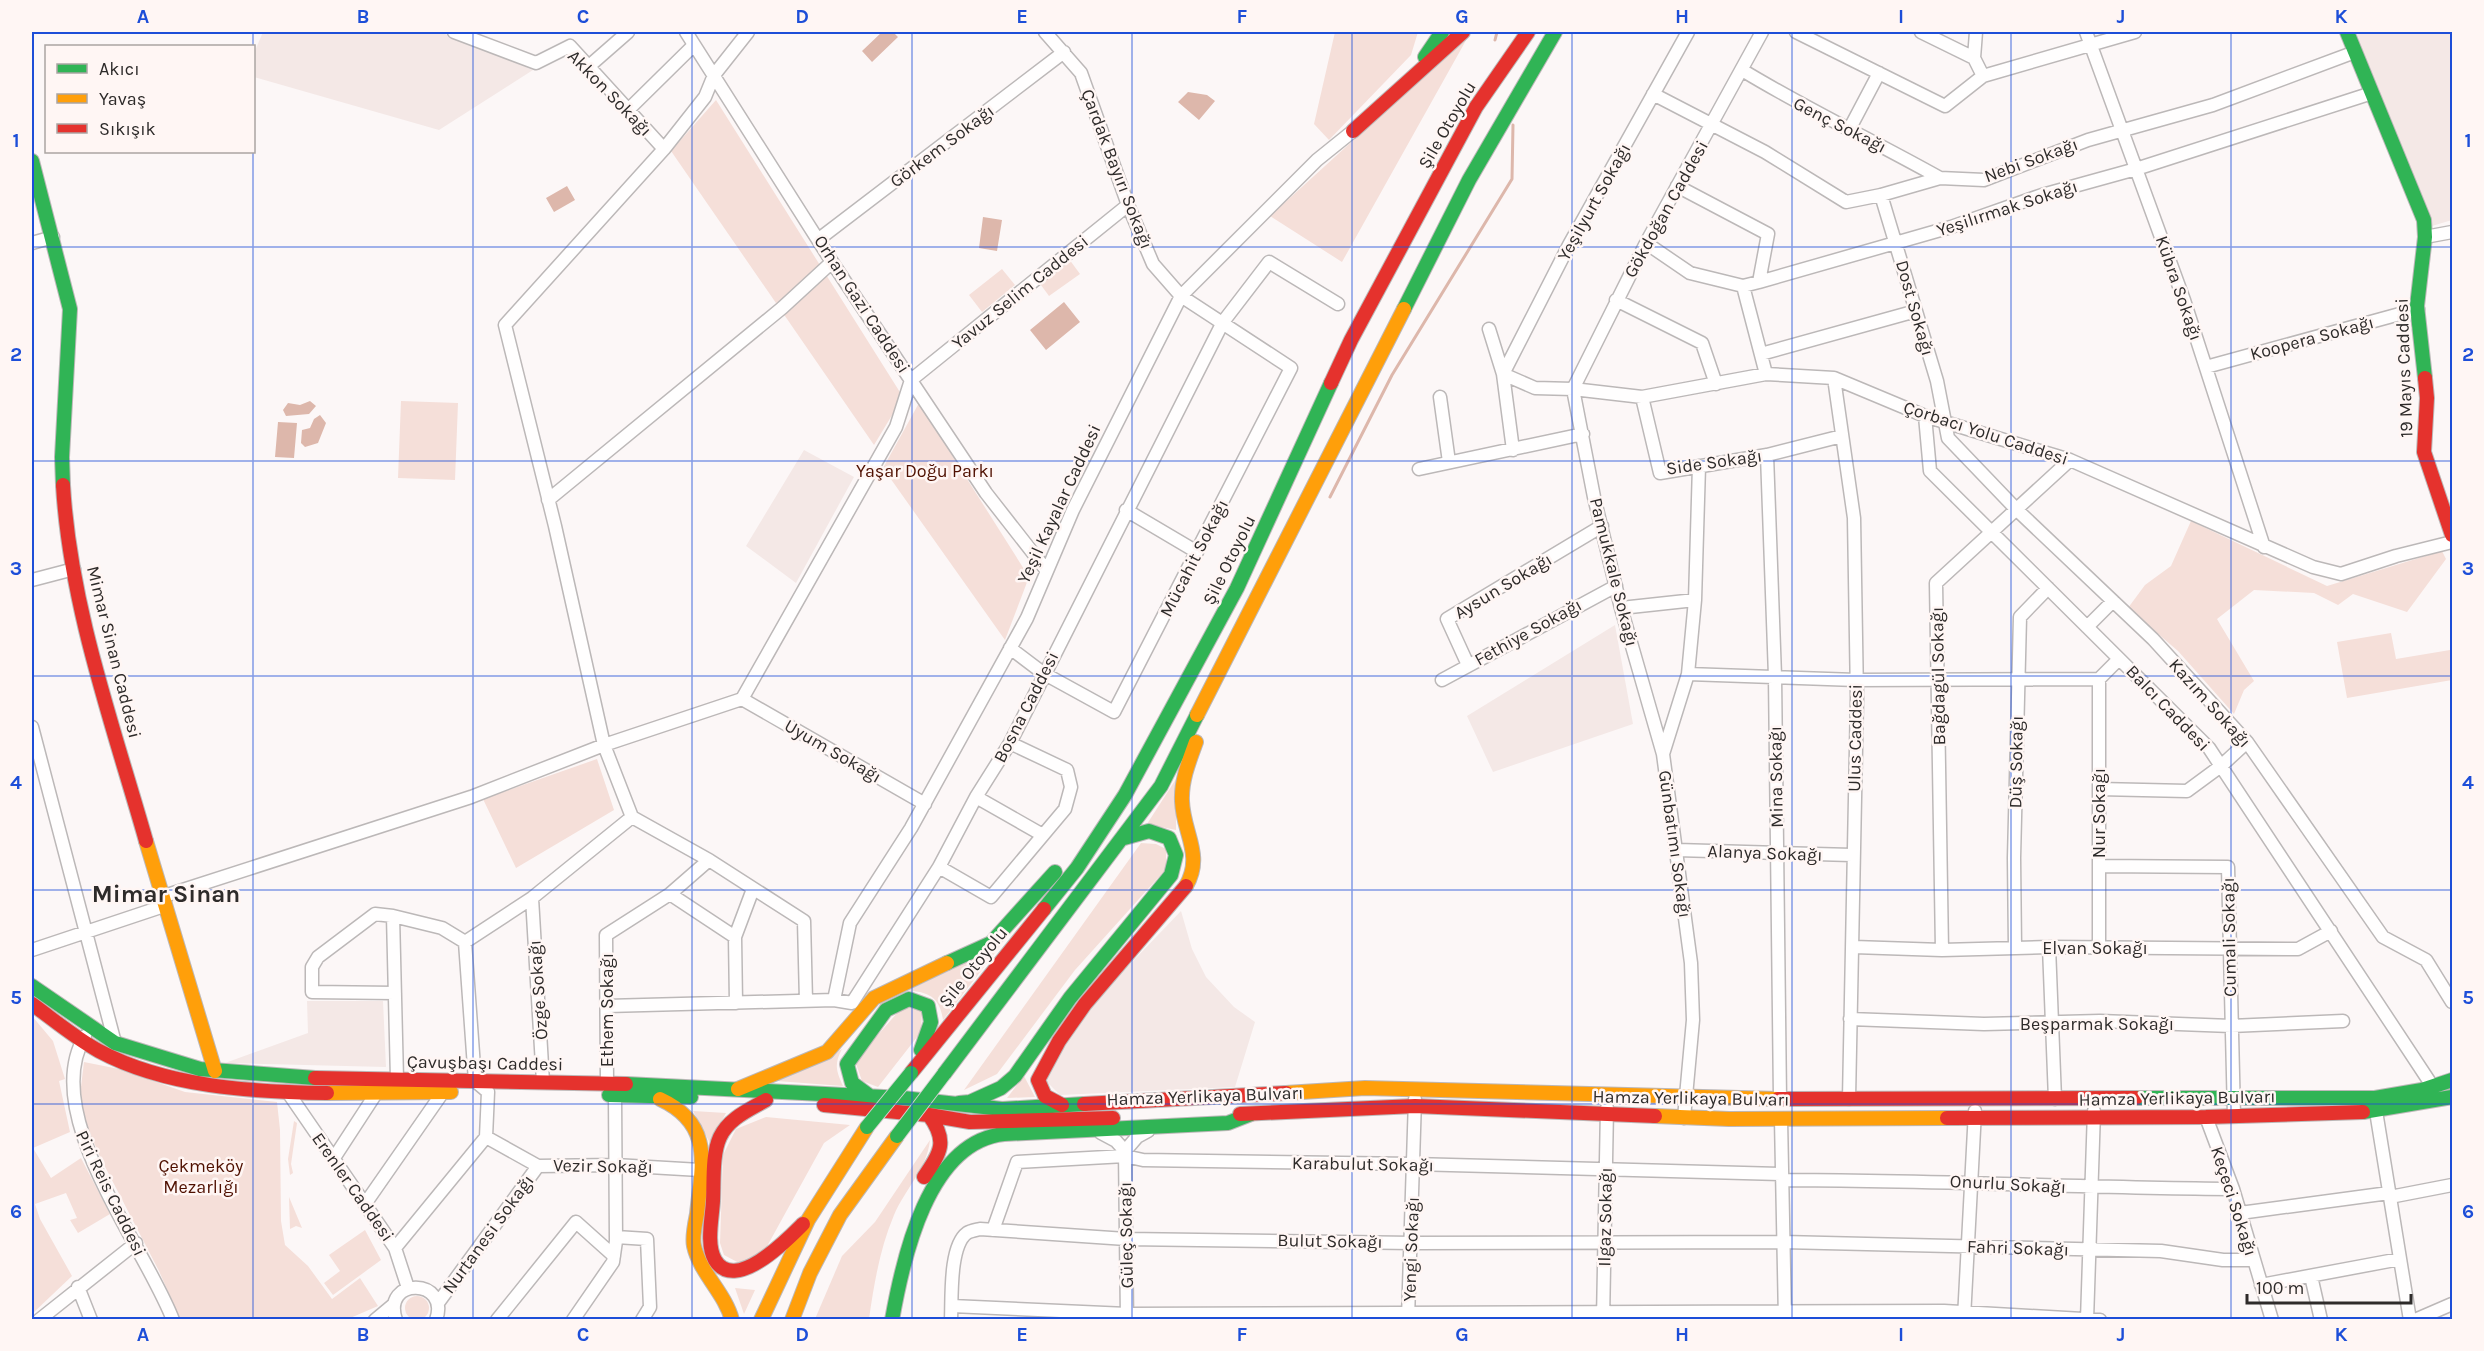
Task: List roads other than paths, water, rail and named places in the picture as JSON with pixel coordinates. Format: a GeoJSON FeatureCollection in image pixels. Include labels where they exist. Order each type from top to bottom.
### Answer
{"type":"FeatureCollection","features":[{"type":"Feature","properties":{"kind":"main road","name":"Şile Otoyolu"},"geometry":{"type":"LineString","coordinates":[[803,1224],[833,1174],[867,1127],[1077,868],[1125,795],[1237,588],[1351,340],[1476,107],[1528,32]]}},
{"type":"Feature","properties":{"kind":"main road"},"geometry":{"type":"LineString","coordinates":[[792,1320],[806,1282],[840,1215],[1161,786],[1469,180],[1555,32]]}},
{"type":"Feature","properties":{"kind":"main road","name":"19 Mayıs Caddesi"},"geometry":{"type":"LineString","coordinates":[[2347,32],[2424,220],[2426,237],[2418,309],[2427,398],[2424,453],[2452,535]]}},
{"type":"Feature","properties":{"kind":"main road","name":"Yeşil Kayalar Caddesi"},"geometry":{"type":"LineString","coordinates":[[1353,131],[1406,85],[1450,34]]}},
{"type":"Feature","properties":{"kind":"main road","name":"Mimar Sinan Caddesi"},"geometry":{"type":"LineString","coordinates":[[32,161],[70,309],[62,457],[66,513],[84,624],[162,901],[215,1071]]}},
{"type":"Feature","properties":{"kind":"main road"},"geometry":{"type":"LineString","coordinates":[[1062,1105],[1045,1096],[1038,1080],[1051,1053],[1092,995],[1160,918],[1184,888],[1194,870],[1194,848],[1182,799],[1190,758],[1231,651]]}},
{"type":"Feature","properties":{"kind":"main road"},"geometry":{"type":"LineString","coordinates":[[738,1089],[827,1052],[874,998],[991,943],[1125,795]]}},
{"type":"Feature","properties":{"kind":"main road"},"geometry":{"type":"LineString","coordinates":[[959,1103],[970,1102],[1001,1088],[1015,1076],[1070,998],[1172,874],[1176,864],[1176,849],[1169,838],[1157,832],[1124,838]]}},
{"type":"Feature","properties":{"kind":"main road"},"geometry":{"type":"LineString","coordinates":[[176,941],[200,1069],[207,1083],[215,1071]]}},
{"type":"Feature","properties":{"kind":"main road","name":"Çavuşbaşı Caddesi"},"geometry":{"type":"LineString","coordinates":[[32,986],[116,1043],[200,1069],[215,1071],[315,1078],[397,1079],[488,1092],[738,1089],[959,1103]]}},
{"type":"Feature","properties":{"kind":"main road"},"geometry":{"type":"LineString","coordinates":[[871,1097],[852,1083],[847,1064],[886,1010],[909,999],[928,1006],[931,1022],[910,1073]]}},
{"type":"Feature","properties":{"kind":"main road","name":"Çavuşbaşı Caddesi"},"geometry":{"type":"LineString","coordinates":[[32,1004],[82,1040],[109,1056],[132,1065],[207,1083],[287,1091],[377,1092],[444,1087],[475,1081],[543,1082],[656,1097],[766,1100],[929,1115]]}},
{"type":"Feature","properties":{"kind":"main road","name":"Hamza Yerlikaya Bulvarı"},"geometry":{"type":"LineString","coordinates":[[959,1103],[1002,1109],[1365,1088],[1684,1098],[2235,1099],[2375,1105],[2452,1080]]}},
{"type":"Feature","properties":{"kind":"main road"},"geometry":{"type":"LineString","coordinates":[[656,1097],[681,1111],[696,1127],[701,1152],[694,1245],[697,1256],[724,1297],[732,1320]]}},
{"type":"Feature","properties":{"kind":"main road","name":"Hamza Yerlikaya Bulvarı"},"geometry":{"type":"LineString","coordinates":[[929,1115],[970,1122],[1251,1114],[1415,1106],[1684,1118],[2206,1117],[2452,1097]]}},
{"type":"Feature","properties":{"kind":"main road"},"geometry":{"type":"LineString","coordinates":[[766,1100],[733,1119],[720,1137],[712,1204],[711,1250],[722,1267],[739,1270],[750,1268],[766,1258],[803,1224]]}},
{"type":"Feature","properties":{"kind":"main road"},"geometry":{"type":"LineString","coordinates":[[892,1320],[902,1272],[926,1206],[945,1169],[963,1149],[988,1135],[1228,1123],[1251,1114]]}},
{"type":"Feature","properties":{"kind":"main road"},"geometry":{"type":"LineString","coordinates":[[891,1256],[916,1193],[940,1153],[943,1141],[940,1129],[929,1115]]}},
{"type":"Feature","properties":{"kind":"main road"},"geometry":{"type":"LineString","coordinates":[[761,1320],[803,1224]]}},
{"type":"Feature","properties":{"kind":"main road"},"geometry":{"type":"LineString","coordinates":[[751,1320],[768,1287],[782,1268]]}},
{"type":"Feature","properties":{"kind":"main road"},"geometry":{"type":"LineString","coordinates":[[805,1320],[806,1282]]}},
{"type":"Feature","properties":{"kind":"main road"},"geometry":{"type":"LineString","coordinates":[[880,1303],[880,1320]]}},
{"type":"Feature","properties":{"kind":"street","name":"Akkon Sokağı"},"geometry":{"type":"LineString","coordinates":[[454,32],[536,63],[570,46],[664,149]]}},
{"type":"Feature","properties":{"kind":"street"},"geometry":{"type":"LineString","coordinates":[[588,67],[628,32]]}},
{"type":"Feature","properties":{"kind":"street","name":"Orhan Gazi Caddesi"},"geometry":{"type":"LineString","coordinates":[[686,32],[832,262],[986,493],[1047,571]]}},
{"type":"Feature","properties":{"kind":"street"},"geometry":{"type":"LineString","coordinates":[[748,32],[714,75],[705,97],[664,149],[505,325],[604,745],[632,817],[709,860],[804,921],[806,1001]]}},
{"type":"Feature","properties":{"kind":"street","name":"Çardak Bayırı Sokağı"},"geometry":{"type":"LineString","coordinates":[[1045,32],[1081,73],[1128,205],[1153,264],[1181,296],[1222,322]]}},
{"type":"Feature","properties":{"kind":"street","name":"Yeşilyurt Sokağı"},"geometry":{"type":"LineString","coordinates":[[1503,374],[1569,245],[1688,32]]}},
{"type":"Feature","properties":{"kind":"street","name":"Gökdoğan Caddesi"},"geometry":{"type":"LineString","coordinates":[[1573,389],[1646,243],[1713,125],[1762,32]]}},
{"type":"Feature","properties":{"kind":"street"},"geometry":{"type":"LineString","coordinates":[[1796,32],[1945,106],[1983,76],[2135,32]]}},
{"type":"Feature","properties":{"kind":"street"},"geometry":{"type":"LineString","coordinates":[[1921,32],[1974,58]]}},
{"type":"Feature","properties":{"kind":"street"},"geometry":{"type":"LineString","coordinates":[[1976,32],[1974,58],[1983,76]]}},
{"type":"Feature","properties":{"kind":"street","name":"Kübra Sokağı"},"geometry":{"type":"LineString","coordinates":[[2086,32],[2206,367],[2264,547]]}},
{"type":"Feature","properties":{"kind":"street"},"geometry":{"type":"LineString","coordinates":[[629,109],[694,45]]}},
{"type":"Feature","properties":{"kind":"street","name":"Görkem Sokağı"},"geometry":{"type":"LineString","coordinates":[[819,239],[1064,52]]}},
{"type":"Feature","properties":{"kind":"street","name":"Nebi Sokağı"},"geometry":{"type":"LineString","coordinates":[[1653,94],[1765,152],[1846,202],[1881,195],[1940,178],[1984,180],[2122,129],[2213,105],[2355,52]]}},
{"type":"Feature","properties":{"kind":"street","name":"Genç Sokağı"},"geometry":{"type":"LineString","coordinates":[[1742,69],[1791,100],[1850,128],[1940,178]]}},
{"type":"Feature","properties":{"kind":"street"},"geometry":{"type":"LineString","coordinates":[[1850,128],[1879,73]]}},
{"type":"Feature","properties":{"kind":"street","name":"Yeşilırmak Sokağı"},"geometry":{"type":"LineString","coordinates":[[1646,243],[1690,273],[1743,286],[1951,227],[2088,181],[2136,169],[2372,93]]}},
{"type":"Feature","properties":{"kind":"street","name":"Yeşil Kayalar Caddesi"},"geometry":{"type":"LineString","coordinates":[[834,1000],[850,923],[925,804],[1027,618],[1073,510],[1181,296],[1317,160],[1353,131]]}},
{"type":"Feature","properties":{"kind":"street"},"geometry":{"type":"LineString","coordinates":[[1677,186],[1768,234],[1760,282]]}},
{"type":"Feature","properties":{"kind":"street","name":"Dost Sokağı"},"geometry":{"type":"LineString","coordinates":[[1881,195],[1937,381],[1946,422]]}},
{"type":"Feature","properties":{"kind":"street","name":"Yavuz Selim Caddesi"},"geometry":{"type":"LineString","coordinates":[[911,380],[1128,205]]}},
{"type":"Feature","properties":{"kind":"street"},"geometry":{"type":"LineString","coordinates":[[2426,237],[2452,232]]}},
{"type":"Feature","properties":{"kind":"street"},"geometry":{"type":"LineString","coordinates":[[32,243],[53,237]]}},
{"type":"Feature","properties":{"kind":"street"},"geometry":{"type":"LineString","coordinates":[[548,500],[755,331],[832,262]]}},
{"type":"Feature","properties":{"kind":"street","name":"Bosna Caddesi"},"geometry":{"type":"LineString","coordinates":[[607,1006],[834,1000],[852,1003],[939,867],[976,797],[1010,742],[1222,322],[1269,262],[1338,304]]}},
{"type":"Feature","properties":{"kind":"street"},"geometry":{"type":"LineString","coordinates":[[1743,286],[1766,374]]}},
{"type":"Feature","properties":{"kind":"street"},"geometry":{"type":"LineString","coordinates":[[1616,300],[1702,343],[1716,384]]}},
{"type":"Feature","properties":{"kind":"street","name":"Koopera Sokağı"},"geometry":{"type":"LineString","coordinates":[[2206,367],[2418,309]]}},
{"type":"Feature","properties":{"kind":"street"},"geometry":{"type":"LineString","coordinates":[[1761,354],[1916,311]]}},
{"type":"Feature","properties":{"kind":"street","name":"Mücahit Sokağı"},"geometry":{"type":"LineString","coordinates":[[1010,648],[1043,673],[1114,712],[1291,368],[1222,322]]}},
{"type":"Feature","properties":{"kind":"street"},"geometry":{"type":"LineString","coordinates":[[1489,328],[1503,374],[1513,450]]}},
{"type":"Feature","properties":{"kind":"street","name":"Çorbacı Yolu Caddesi"},"geometry":{"type":"LineString","coordinates":[[1503,374],[1535,388],[1573,389],[1642,397],[1766,374],[1834,378],[1925,416],[2070,460],[2313,567],[2341,574],[2396,556],[2452,542]]}},
{"type":"Feature","properties":{"kind":"street","name":"Ulus Caddesi"},"geometry":{"type":"LineString","coordinates":[[1834,378],[1854,518],[1856,680],[1852,855],[1854,947],[1849,1100]]}},
{"type":"Feature","properties":{"kind":"street"},"geometry":{"type":"LineString","coordinates":[[32,950],[87,933],[162,901],[471,797],[604,745],[742,699],[896,428],[911,380]]}},
{"type":"Feature","properties":{"kind":"street","name":"Pamukkale Sokağı"},"geometry":{"type":"LineString","coordinates":[[1573,389],[1621,608],[1663,754]]}},
{"type":"Feature","properties":{"kind":"street","name":"Side Sokağı"},"geometry":{"type":"LineString","coordinates":[[1642,397],[1660,473],[1767,455],[1842,436]]}},
{"type":"Feature","properties":{"kind":"street"},"geometry":{"type":"LineString","coordinates":[[1440,398],[1449,462]]}},
{"type":"Feature","properties":{"kind":"street","name":"Balcı Caddesi"},"geometry":{"type":"LineString","coordinates":[[1925,416],[1930,471],[2209,748],[2433,1087]]}},
{"type":"Feature","properties":{"kind":"street","name":"Kazım Sokağı"},"geometry":{"type":"LineString","coordinates":[[1946,422],[1948,438],[2016,509],[2152,639],[2247,742],[2383,937],[2426,960],[2452,1002]]}},
{"type":"Feature","properties":{"kind":"street"},"geometry":{"type":"LineString","coordinates":[[1419,469],[1583,434]]}},
{"type":"Feature","properties":{"kind":"street","name":"Mina Sokağı"},"geometry":{"type":"LineString","coordinates":[[1767,455],[1775,676],[1780,1099]]}},
{"type":"Feature","properties":{"kind":"street","name":"Bağdagül Sokağı"},"geometry":{"type":"LineString","coordinates":[[1942,950],[1936,583],[2070,460]]}},
{"type":"Feature","properties":{"kind":"street","name":"Günbatımı Sokağı"},"geometry":{"type":"LineString","coordinates":[[1684,1118],[1684,1098],[1693,1020],[1691,963],[1663,754],[1688,674],[1695,600],[1699,466]]}},
{"type":"Feature","properties":{"kind":"street"},"geometry":{"type":"LineString","coordinates":[[1126,510],[1197,552]]}},
{"type":"Feature","properties":{"kind":"street","name":"Aysun Sokağı"},"geometry":{"type":"LineString","coordinates":[[1468,665],[1447,619],[1602,526]]}},
{"type":"Feature","properties":{"kind":"street"},"geometry":{"type":"LineString","coordinates":[[32,580],[74,569]]}},
{"type":"Feature","properties":{"kind":"street","name":"Fethiye Sokağı"},"geometry":{"type":"LineString","coordinates":[[1442,680],[1616,586]]}},
{"type":"Feature","properties":{"kind":"street","name":"Düş Sokağı"},"geometry":{"type":"LineString","coordinates":[[2015,948],[2020,617],[2048,588]]}},
{"type":"Feature","properties":{"kind":"street"},"geometry":{"type":"LineString","coordinates":[[1621,608],[1695,600]]}},
{"type":"Feature","properties":{"kind":"street"},"geometry":{"type":"LineString","coordinates":[[2087,627],[2113,601]]}},
{"type":"Feature","properties":{"kind":"street"},"geometry":{"type":"LineString","coordinates":[[1688,674],[1856,680],[2099,679],[2119,658]]}},
{"type":"Feature","properties":{"kind":"street","name":"Nur Sokağı"},"geometry":{"type":"LineString","coordinates":[[2099,679],[2099,947]]}},
{"type":"Feature","properties":{"kind":"street","name":"Uyum Sokağı"},"geometry":{"type":"LineString","coordinates":[[742,699],[925,804]]}},
{"type":"Feature","properties":{"kind":"street"},"geometry":{"type":"LineString","coordinates":[[32,727],[116,1043]]}},
{"type":"Feature","properties":{"kind":"street"},"geometry":{"type":"LineString","coordinates":[[939,867],[991,897],[1041,834],[1065,809],[1071,787],[1067,770],[1010,742]]}},
{"type":"Feature","properties":{"kind":"street"},"geometry":{"type":"LineString","coordinates":[[2099,789],[2187,791],[2221,766],[2247,742]]}},
{"type":"Feature","properties":{"kind":"street"},"geometry":{"type":"LineString","coordinates":[[976,797],[1041,834]]}},
{"type":"Feature","properties":{"kind":"street"},"geometry":{"type":"LineString","coordinates":[[465,942],[532,898],[632,817]]}},
{"type":"Feature","properties":{"kind":"street","name":"Alanya Sokağı"},"geometry":{"type":"LineString","coordinates":[[1677,850],[1852,855]]}},
{"type":"Feature","properties":{"kind":"street","name":"Ethem Sokağı"},"geometry":{"type":"LineString","coordinates":[[614,1256],[615,1165],[606,935],[670,894],[709,860]]}},
{"type":"Feature","properties":{"kind":"street","name":"Cumali Sokağı"},"geometry":{"type":"LineString","coordinates":[[2099,866],[2228,867],[2234,1116]]}},
{"type":"Feature","properties":{"kind":"street"},"geometry":{"type":"LineString","coordinates":[[736,1003],[735,937],[753,888]]}},
{"type":"Feature","properties":{"kind":"street"},"geometry":{"type":"LineString","coordinates":[[670,894],[735,937]]}},
{"type":"Feature","properties":{"kind":"street","name":"Özge Sokağı"},"geometry":{"type":"LineString","coordinates":[[532,898],[543,1082]]}},
{"type":"Feature","properties":{"kind":"street"},"geometry":{"type":"LineString","coordinates":[[395,993],[312,992],[312,967],[318,957],[375,914],[442,928],[465,942]]}},
{"type":"Feature","properties":{"kind":"street"},"geometry":{"type":"LineString","coordinates":[[393,916],[397,1079]]}},
{"type":"Feature","properties":{"kind":"street","name":"Elvan Sokağı"},"geometry":{"type":"LineString","coordinates":[[1854,947],[1942,950],[2049,947],[2298,949],[2331,931]]}},
{"type":"Feature","properties":{"kind":"street"},"geometry":{"type":"LineString","coordinates":[[395,1248],[486,1137],[488,1092],[475,1081],[465,942]]}},
{"type":"Feature","properties":{"kind":"street"},"geometry":{"type":"LineString","coordinates":[[2049,947],[2055,1099]]}},
{"type":"Feature","properties":{"kind":"street","name":"Beşparmak Sokağı"},"geometry":{"type":"LineString","coordinates":[[1850,1019],[1984,1024],[2052,1022],[2231,1026],[2343,1021]]}},
{"type":"Feature","properties":{"kind":"street","name":"Piri Reis Caddesi"},"geometry":{"type":"LineString","coordinates":[[90,1027],[82,1040],[75,1066],[74,1099],[77,1124],[102,1180],[173,1320]]}},
{"type":"Feature","properties":{"kind":"street"},"geometry":{"type":"LineString","coordinates":[[365,1204],[444,1087]]}},
{"type":"Feature","properties":{"kind":"street","name":"Yengi Sokağı"},"geometry":{"type":"LineString","coordinates":[[1408,1316],[1415,1089]]}},
{"type":"Feature","properties":{"kind":"street","name":"Erenler Caddesi"},"geometry":{"type":"LineString","coordinates":[[287,1091],[395,1248],[408,1288]]}},
{"type":"Feature","properties":{"kind":"street"},"geometry":{"type":"LineString","coordinates":[[333,1158],[377,1092]]}},
{"type":"Feature","properties":{"kind":"street","name":"Ilgaz Sokağı"},"geometry":{"type":"LineString","coordinates":[[1603,1317],[1607,1095]]}},
{"type":"Feature","properties":{"kind":"street"},"geometry":{"type":"LineString","coordinates":[[2087,1319],[2094,1099]]}},
{"type":"Feature","properties":{"kind":"street"},"geometry":{"type":"LineString","coordinates":[[1964,1316],[1975,1118],[1973,1100]]}},
{"type":"Feature","properties":{"kind":"street"},"geometry":{"type":"LineString","coordinates":[[2375,1105],[2410,1320]]}},
{"type":"Feature","properties":{"kind":"street","name":"Keçeci Sokağı"},"geometry":{"type":"LineString","coordinates":[[2206,1117],[2234,1190],[2272,1320]]}},
{"type":"Feature","properties":{"kind":"street"},"geometry":{"type":"LineString","coordinates":[[1781,1119],[1784,1316]]}},
{"type":"Feature","properties":{"kind":"street"},"geometry":{"type":"LineString","coordinates":[[1091,1130],[1106,1135],[1125,1153],[1137,1137],[1163,1126]]}},
{"type":"Feature","properties":{"kind":"street","name":"Vezir Sokağı"},"geometry":{"type":"LineString","coordinates":[[486,1137],[538,1166],[615,1165],[700,1170]]}},
{"type":"Feature","properties":{"kind":"street","name":"Karabulut Sokağı"},"geometry":{"type":"LineString","coordinates":[[993,1230],[1017,1162],[1125,1153],[1143,1160],[1606,1169],[1782,1177]]}},
{"type":"Feature","properties":{"kind":"street","name":"Güleç Sokağı"},"geometry":{"type":"LineString","coordinates":[[1125,1153],[1127,1317]]}},
{"type":"Feature","properties":{"kind":"street","name":"Nurtanesi Sokağı"},"geometry":{"type":"LineString","coordinates":[[438,1303],[538,1166]]}},
{"type":"Feature","properties":{"kind":"street","name":"Onurlu Sokağı"},"geometry":{"type":"LineString","coordinates":[[1782,1177],[2090,1188],[2234,1190]]}},
{"type":"Feature","properties":{"kind":"street"},"geometry":{"type":"LineString","coordinates":[[2240,1213],[2452,1185]]}},
{"type":"Feature","properties":{"kind":"street"},"geometry":{"type":"LineString","coordinates":[[497,1320],[576,1222],[614,1256],[614,1262],[573,1320]]}},
{"type":"Feature","properties":{"kind":"street","name":"Bulut Sokağı"},"geometry":{"type":"LineString","coordinates":[[951,1320],[953,1266],[957,1248],[966,1234],[980,1228],[1126,1239],[1318,1239],[1412,1243],[1783,1242]]}},
{"type":"Feature","properties":{"kind":"street"},"geometry":{"type":"LineString","coordinates":[[616,1237],[647,1239],[650,1306],[642,1320]]}},
{"type":"Feature","properties":{"kind":"street"},"geometry":{"type":"LineString","coordinates":[[39,1320],[135,1242]]}},
{"type":"Feature","properties":{"kind":"street","name":"Fahri Sokağı"},"geometry":{"type":"LineString","coordinates":[[1783,1242],[2162,1251],[2223,1260],[2253,1260]]}},
{"type":"Feature","properties":{"kind":"street"},"geometry":{"type":"LineString","coordinates":[[2261,1286],[2400,1259]]}},
{"type":"Feature","properties":{"kind":"street"},"geometry":{"type":"LineString","coordinates":[[2311,1276],[2321,1320]]}},
{"type":"Feature","properties":{"kind":"street"},"geometry":{"type":"LineString","coordinates":[[78,1287],[91,1320]]}},
{"type":"Feature","properties":{"kind":"street"},"geometry":{"type":"LineString","coordinates":[[375,1320],[408,1288],[423,1288],[430,1291],[438,1303],[438,1319]]}},
{"type":"Feature","properties":{"kind":"street"},"geometry":{"type":"LineString","coordinates":[[393,1305],[396,1320]]}},
{"type":"Feature","properties":{"kind":"street"},"geometry":{"type":"LineString","coordinates":[[952,1306],[1127,1317],[1964,1316],[2100,1320]]}},
{"type":"Feature","properties":{"kind":"street"},"geometry":{"type":"LineString","coordinates":[[2415,1320],[2449,1306],[2449,1320]]}},
{"type":"Feature","properties":{"kind":"waterway"},"geometry":{"type":"LineString","coordinates":[[1495,40],[1497,32]]}},
{"type":"Feature","properties":{"kind":"waterway"},"geometry":{"type":"LineString","coordinates":[[1330,497],[1392,375],[1512,179],[1513,125]]}},
{"type":"Feature","properties":{"kind":"district","name":"Mimar Sinan"},"geometry":{"type":"Point","coordinates":[166,894]}},
{"type":"Feature","properties":{"kind":"park label","name":"Yaşar Doğu Parkı"},"geometry":{"type":"Point","coordinates":[925,471]}},
{"type":"Feature","properties":{"kind":"park label","name":"Çekmeköy Mezarlığı"},"geometry":{"type":"Point","coordinates":[201,1176]}}]}
